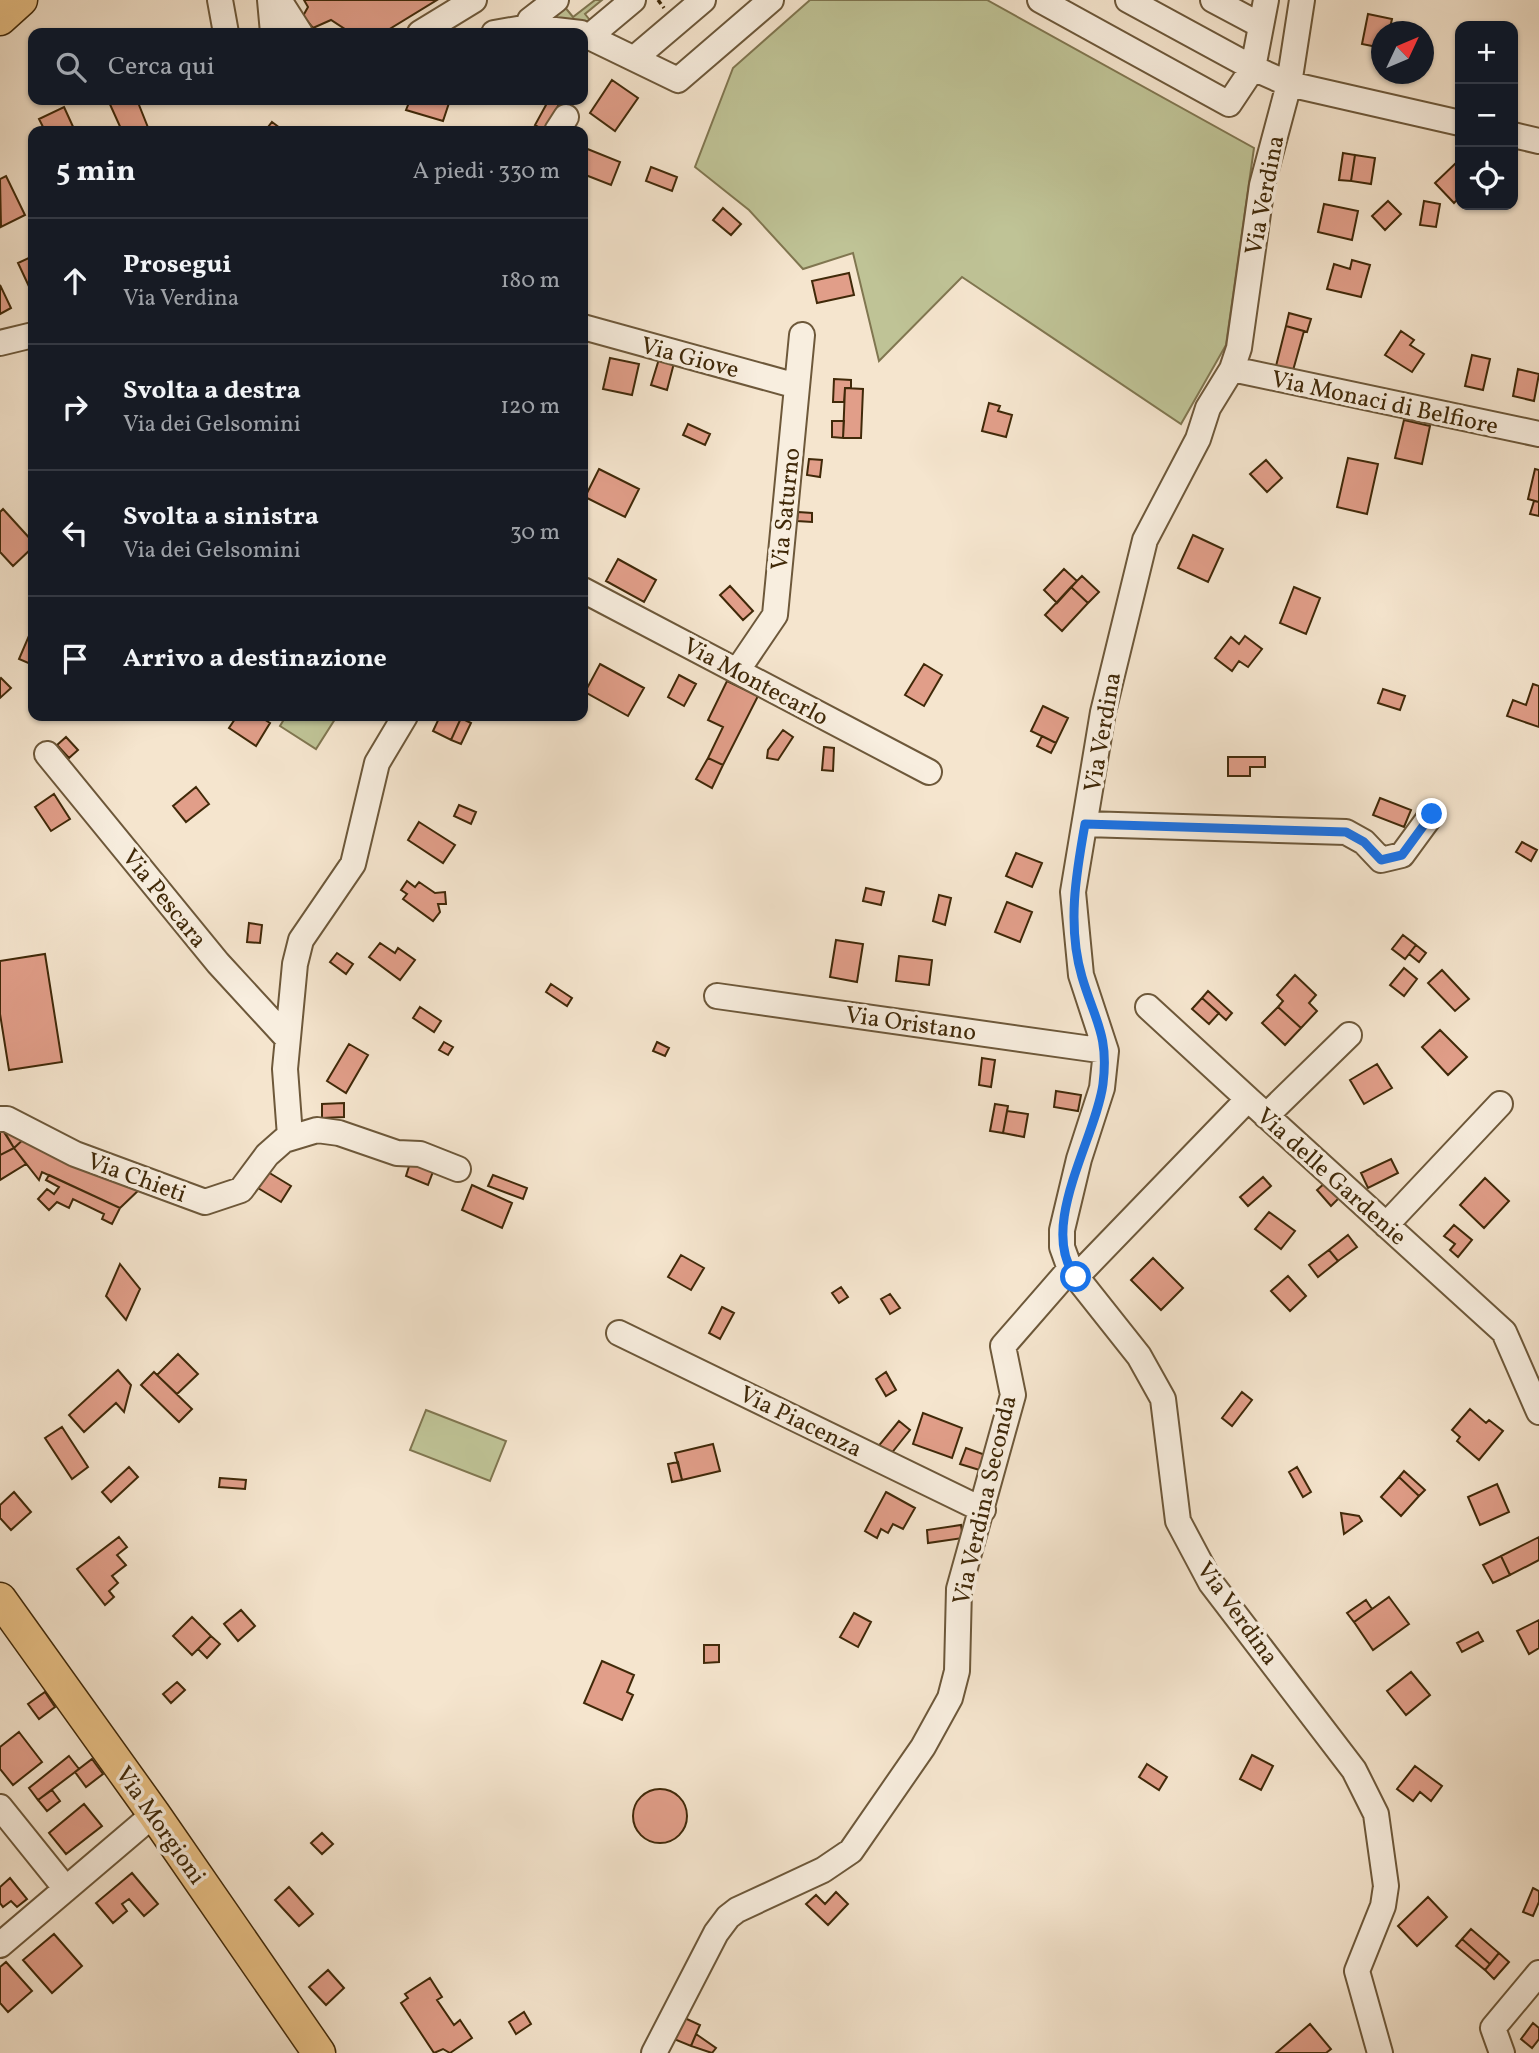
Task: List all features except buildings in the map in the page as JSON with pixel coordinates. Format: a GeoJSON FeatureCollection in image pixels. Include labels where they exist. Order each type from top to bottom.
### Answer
{"type":"FeatureCollection","features":[{"type":"Feature","properties":{"kind":"main road"},"geometry":{"type":"LineString","coordinates":[[0,19],[21,0]]}},
{"type":"Feature","properties":{"kind":"main road","name":"Via Morgioni"},"geometry":{"type":"LineString","coordinates":[[0,1599],[154,1814],[319,2053]]}},
{"type":"Feature","properties":{"kind":"street"},"geometry":{"type":"LineString","coordinates":[[220,0],[225,28]]}},
{"type":"Feature","properties":{"kind":"street"},"geometry":{"type":"LineString","coordinates":[[270,0],[273,28]]}},
{"type":"Feature","properties":{"kind":"street"},"geometry":{"type":"LineString","coordinates":[[279,0],[297,28]]}},
{"type":"Feature","properties":{"kind":"street"},"geometry":{"type":"LineString","coordinates":[[428,28],[474,0]]}},
{"type":"Feature","properties":{"kind":"street"},"geometry":{"type":"LineString","coordinates":[[529,27],[530,20],[556,0]]}},
{"type":"Feature","properties":{"kind":"street"},"geometry":{"type":"LineString","coordinates":[[588,32],[633,0]]}},
{"type":"Feature","properties":{"kind":"street"},"geometry":{"type":"LineString","coordinates":[[636,57],[703,0]]}},
{"type":"Feature","properties":{"kind":"street"},"geometry":{"type":"LineString","coordinates":[[588,35],[678,80],[771,0]]}},
{"type":"Feature","properties":{"kind":"street"},"geometry":{"type":"LineString","coordinates":[[1040,0],[1229,104],[1253,68],[1266,0]]}},
{"type":"Feature","properties":{"kind":"street"},"geometry":{"type":"LineString","coordinates":[[1128,0],[1253,68],[1289,84],[1455,122]]}},
{"type":"Feature","properties":{"kind":"street"},"geometry":{"type":"LineString","coordinates":[[1213,0],[1261,26]]}},
{"type":"Feature","properties":{"kind":"street","name":"Via Verdina"},"geometry":{"type":"LineString","coordinates":[[1302,0],[1289,84],[1268,155],[1239,348],[1232,369],[1208,408],[1198,439],[1145,540],[1103,712],[1073,892],[1081,975],[1102,1029],[1106,1051],[1102,1088],[1079,1159],[1062,1230],[1062,1247],[1073,1273],[1139,1356],[1163,1399],[1178,1521],[1211,1583],[1354,1770],[1376,1814],[1386,1886],[1383,1906],[1357,1971],[1380,2053]]}},
{"type":"Feature","properties":{"kind":"street"},"geometry":{"type":"LineString","coordinates":[[523,28],[537,28]]}},
{"type":"Feature","properties":{"kind":"street"},"geometry":{"type":"LineString","coordinates":[[1518,136],[1539,141]]}},
{"type":"Feature","properties":{"kind":"street","name":"Via Giove"},"geometry":{"type":"LineString","coordinates":[[588,328],[797,386]]}},
{"type":"Feature","properties":{"kind":"street","name":"Via Saturno"},"geometry":{"type":"LineString","coordinates":[[737,671],[775,615],[802,335]]}},
{"type":"Feature","properties":{"kind":"street"},"geometry":{"type":"LineString","coordinates":[[0,344],[28,336]]}},
{"type":"Feature","properties":{"kind":"street","name":"Via Monaci di Belfiore"},"geometry":{"type":"LineString","coordinates":[[1232,369],[1539,434]]}},
{"type":"Feature","properties":{"kind":"street","name":"Via Montecarlo"},"geometry":{"type":"LineString","coordinates":[[588,593],[929,772]]}},
{"type":"Feature","properties":{"kind":"street"},"geometry":{"type":"LineString","coordinates":[[402,721],[377,762],[353,864],[301,940],[295,964],[285,1069],[290,1136],[317,1130],[339,1133],[397,1153],[420,1154],[458,1169]]}},
{"type":"Feature","properties":{"kind":"street","name":"Via Pescara"},"geometry":{"type":"LineString","coordinates":[[47,754],[218,963],[287,1038]]}},
{"type":"Feature","properties":{"kind":"street"},"geometry":{"type":"LineString","coordinates":[[1085,824],[1346,832],[1364,842],[1381,860],[1402,855],[1432,814]]}},
{"type":"Feature","properties":{"kind":"street","name":"Via Oristano"},"geometry":{"type":"LineString","coordinates":[[717,996],[1106,1051]]}},
{"type":"Feature","properties":{"kind":"street"},"geometry":{"type":"LineString","coordinates":[[1148,1007],[1248,1099]]}},
{"type":"Feature","properties":{"kind":"street"},"geometry":{"type":"LineString","coordinates":[[1266,1116],[1349,1035]]}},
{"type":"Feature","properties":{"kind":"street","name":"Via delle Gardenie"},"geometry":{"type":"LineString","coordinates":[[1073,1273],[1248,1099],[1504,1332],[1539,1412]]}},
{"type":"Feature","properties":{"kind":"street"},"geometry":{"type":"LineString","coordinates":[[1386,1225],[1500,1104]]}},
{"type":"Feature","properties":{"kind":"street","name":"Via Chieti"},"geometry":{"type":"LineString","coordinates":[[0,1119],[6,1119],[75,1154],[205,1202],[242,1190],[267,1155],[290,1136]]}},
{"type":"Feature","properties":{"kind":"street","name":"Via Verdina Seconda"},"geometry":{"type":"LineString","coordinates":[[654,2053],[716,1933],[728,1917],[841,1860],[923,1747],[950,1698],[957,1671],[959,1589],[1013,1395],[1003,1346],[1073,1273]]}},
{"type":"Feature","properties":{"kind":"street","name":"Via Piacenza"},"geometry":{"type":"LineString","coordinates":[[619,1333],[983,1510]]}},
{"type":"Feature","properties":{"kind":"street"},"geometry":{"type":"LineString","coordinates":[[0,1807],[66,1889]]}},
{"type":"Feature","properties":{"kind":"street"},"geometry":{"type":"LineString","coordinates":[[0,1945],[154,1814]]}},
{"type":"Feature","properties":{"kind":"street"},"geometry":{"type":"LineString","coordinates":[[1502,2053],[1493,2028],[1539,1973]]}},
{"type":"Feature","properties":{"kind":"green space"},"geometry":{"type":"Polygon","coordinates":[[[595,0],[602,0],[585,14],[593,24],[552,17],[564,6],[573,17],[595,0]]]}},
{"type":"Feature","properties":{"kind":"green space"},"geometry":{"type":"Polygon","coordinates":[[[810,0],[987,0],[1254,148],[1226,345],[1181,424],[962,277],[879,361],[853,253],[803,269],[749,210],[695,167],[733,68],[810,0]]]}},
{"type":"Feature","properties":{"kind":"green space"},"geometry":{"type":"Polygon","coordinates":[[[283,721],[334,721],[316,749],[280,726],[283,721]]]}},
{"type":"Feature","properties":{"kind":"green space"},"geometry":{"type":"Polygon","coordinates":[[[426,1410],[506,1441],[490,1481],[410,1450],[426,1410]]]}},
{"type":"Feature","properties":{"kind":"route"},"geometry":{"type":"LineString","coordinates":[[1076,1277],[1062,1247],[1062,1230],[1079,1159],[1102,1088],[1106,1051],[1102,1029],[1081,975],[1076,936],[1073,892],[1085,824],[1346,832],[1354,834],[1364,842],[1375,857],[1390,860],[1402,855],[1432,814]]}}]}
